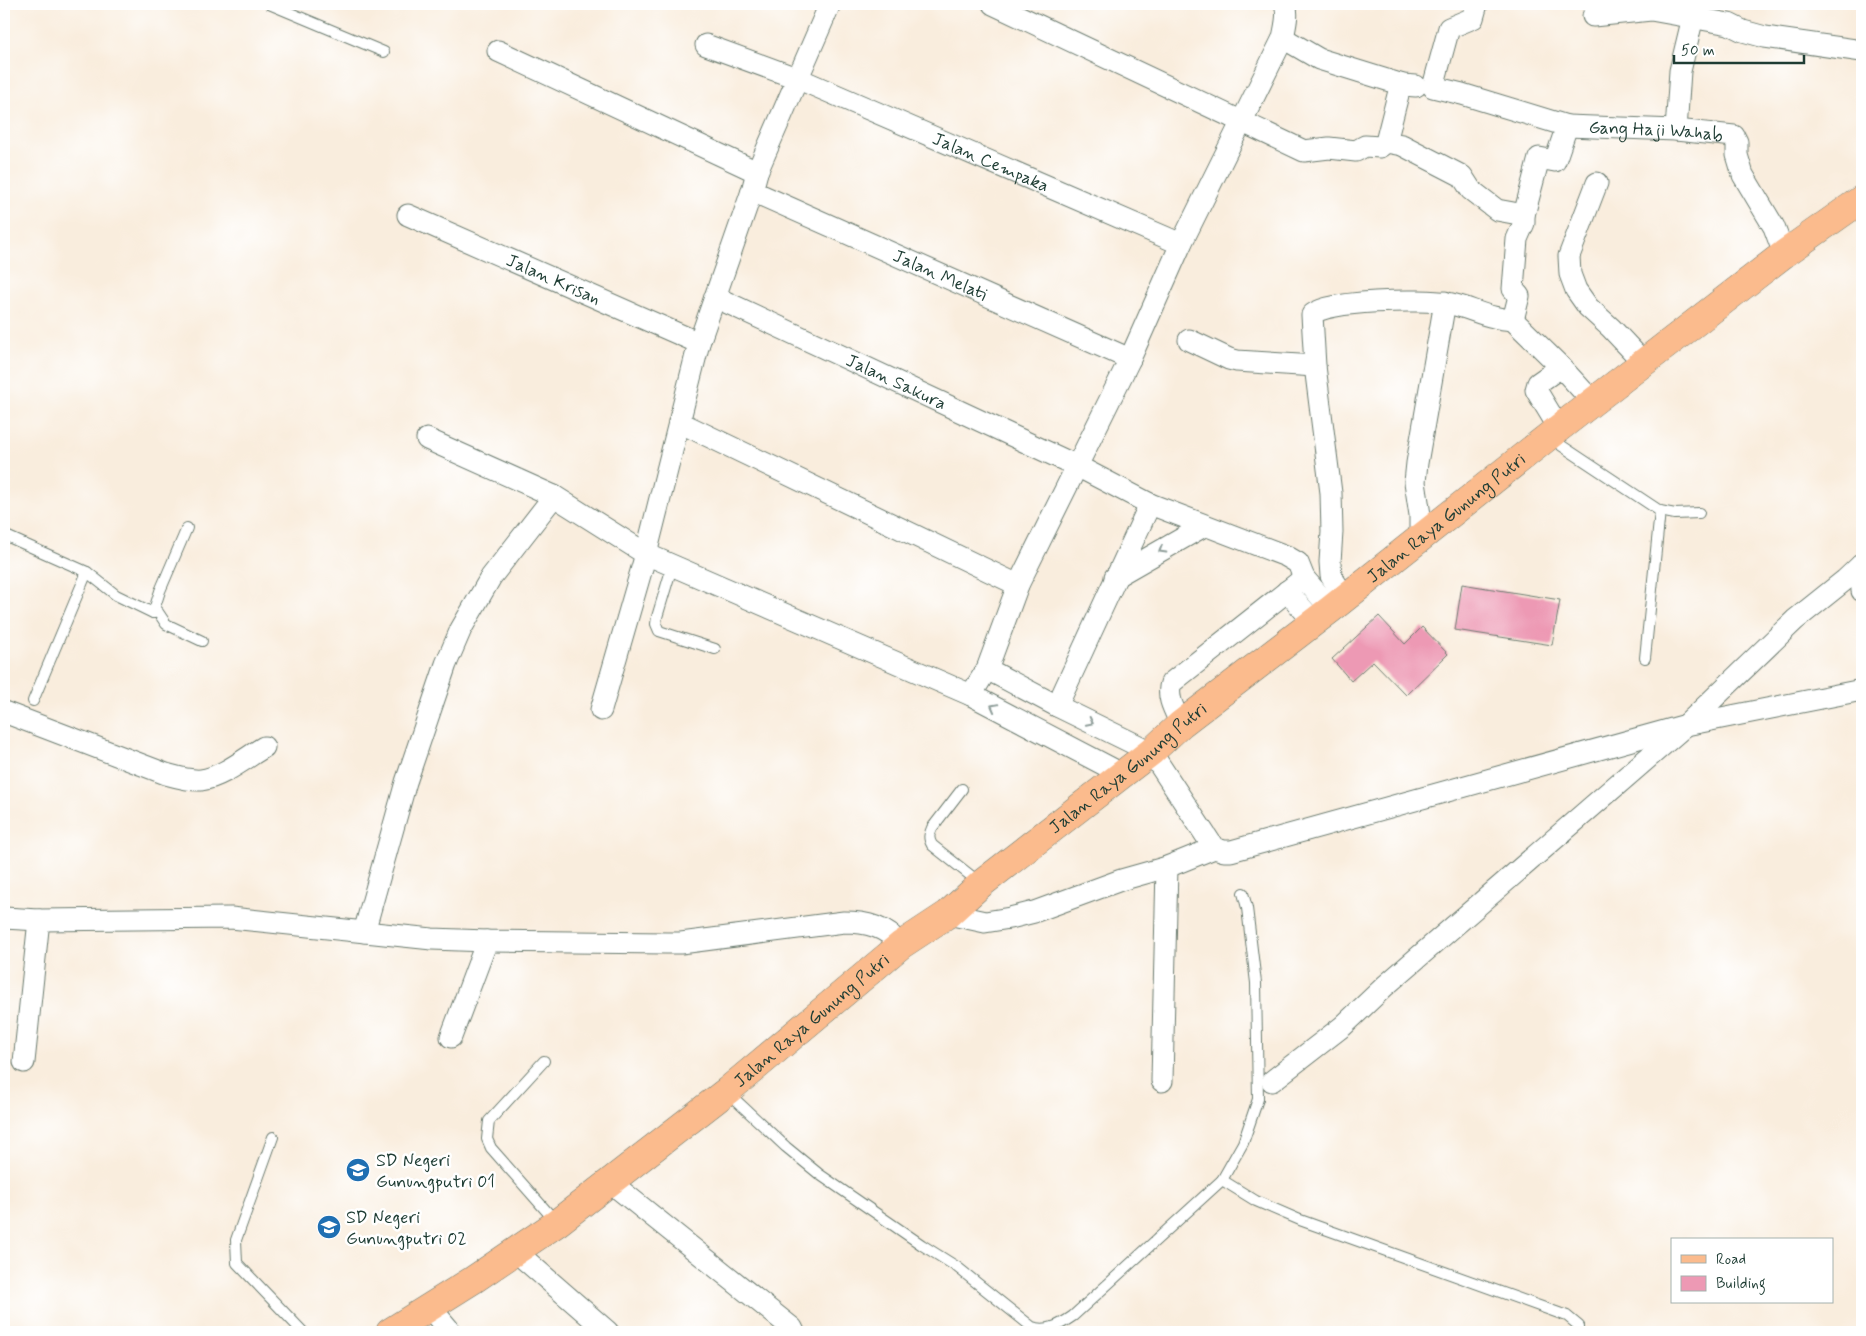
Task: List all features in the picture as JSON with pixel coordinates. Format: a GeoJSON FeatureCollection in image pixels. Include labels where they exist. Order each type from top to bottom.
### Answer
{"type":"FeatureCollection","features":[{"type":"Feature","properties":{"kind":"main road","name":"Jalan Raya Gunung Putri"},"geometry":{"type":"LineString","coordinates":[[390,1332],[557,1223],[727,1091],[901,945],[948,914],[981,884],[1151,752],[1180,724],[1330,610],[1784,254],[1862,199]]}},
{"type":"Feature","properties":{"kind":"street"},"geometry":{"type":"LineString","coordinates":[[601,710],[646,554],[699,343],[754,182],[830,4]]}},
{"type":"Feature","properties":{"kind":"street"},"geometry":{"type":"LineString","coordinates":[[993,4],[1304,151],[1329,148],[1356,151],[1365,146],[1380,147],[1386,142],[1399,91],[1403,85]]}},
{"type":"Feature","properties":{"kind":"street"},"geometry":{"type":"LineString","coordinates":[[971,695],[987,669],[1018,585],[1130,359],[1181,244],[1283,38],[1287,18],[1285,4]]}},
{"type":"Feature","properties":{"kind":"street"},"geometry":{"type":"LineString","coordinates":[[1432,87],[1449,28],[1474,18],[1477,4]]}},
{"type":"Feature","properties":{"kind":"street"},"geometry":{"type":"LineString","coordinates":[[1593,16],[1651,10],[1693,10],[1743,31],[1765,37],[1862,51]]}},
{"type":"Feature","properties":{"kind":"street"},"geometry":{"type":"LineString","coordinates":[[1676,130],[1680,70],[1693,10]]}},
{"type":"Feature","properties":{"kind":"street","name":"Gang Haji Wahab"},"geometry":{"type":"LineString","coordinates":[[1283,38],[1319,59],[1403,85],[1432,87],[1462,94],[1567,126],[1676,130],[1734,136],[1737,142],[1737,155],[1744,175],[1774,227],[1784,254]]}},
{"type":"Feature","properties":{"kind":"street","name":"Jalan Cempaka"},"geometry":{"type":"LineString","coordinates":[[706,45],[798,79],[1181,244]]}},
{"type":"Feature","properties":{"kind":"street","name":"Jalan Melati"},"geometry":{"type":"LineString","coordinates":[[498,51],[754,182],[1130,359]]}},
{"type":"Feature","properties":{"kind":"street"},"geometry":{"type":"LineString","coordinates":[[1513,320],[1519,296],[1513,289],[1517,239],[1524,222],[1524,215],[1539,158],[1555,161],[1567,126]]}},
{"type":"Feature","properties":{"kind":"street"},"geometry":{"type":"LineString","coordinates":[[1386,142],[1402,145],[1462,176],[1472,190],[1497,210],[1524,215]]}},
{"type":"Feature","properties":{"kind":"street"},"geometry":{"type":"LineString","coordinates":[[1597,183],[1568,256],[1570,274],[1576,290],[1588,307],[1644,362]]}},
{"type":"Feature","properties":{"kind":"street","name":"Jalan Krisan"},"geometry":{"type":"LineString","coordinates":[[408,215],[699,343]]}},
{"type":"Feature","properties":{"kind":"street","name":"Jalan Sakura"},"geometry":{"type":"LineString","coordinates":[[715,297],[1077,466],[1150,504],[1286,556],[1298,563],[1304,578],[1330,610]]}},
{"type":"Feature","properties":{"kind":"street"},"geometry":{"type":"LineString","coordinates":[[1287,591],[1330,610],[1331,493],[1315,366],[1312,317],[1316,310],[1342,305],[1395,301],[1444,302],[1493,317],[1513,320],[1593,402]]}},
{"type":"Feature","properties":{"kind":"street"},"geometry":{"type":"LineString","coordinates":[[1420,539],[1420,514],[1415,482],[1444,302]]}},
{"type":"Feature","properties":{"kind":"street"},"geometry":{"type":"LineString","coordinates":[[1189,340],[1229,359],[1238,361],[1315,366]]}},
{"type":"Feature","properties":{"kind":"street"},"geometry":{"type":"LineString","coordinates":[[1554,433],[1536,390],[1538,383],[1560,367]]}},
{"type":"Feature","properties":{"kind":"street"},"geometry":{"type":"LineString","coordinates":[[679,422],[1018,585]]}},
{"type":"Feature","properties":{"kind":"street"},"geometry":{"type":"LineString","coordinates":[[427,439],[554,496],[646,554],[672,567],[971,695],[1122,774]]}},
{"type":"Feature","properties":{"kind":"street"},"geometry":{"type":"LineString","coordinates":[[364,932],[406,782],[446,664],[461,629],[491,577],[554,496]]}},
{"type":"Feature","properties":{"kind":"street"},"geometry":{"type":"LineString","coordinates":[[1056,706],[1150,504]]}},
{"type":"Feature","properties":{"kind":"street"},"geometry":{"type":"LineString","coordinates":[[1115,577],[1204,526]]}},
{"type":"Feature","properties":{"kind":"street"},"geometry":{"type":"LineString","coordinates":[[1861,564],[1862,591]]}},
{"type":"Feature","properties":{"kind":"street"},"geometry":{"type":"LineString","coordinates":[[1272,1081],[1344,1026],[1393,980],[1686,725],[1795,620],[1845,580],[1861,564]]}},
{"type":"Feature","properties":{"kind":"street"},"geometry":{"type":"LineString","coordinates":[[1180,724],[1168,691],[1171,684],[1304,578]]}},
{"type":"Feature","properties":{"kind":"street"},"geometry":{"type":"LineString","coordinates":[[987,669],[1056,706],[1151,752],[1214,848]]}},
{"type":"Feature","properties":{"kind":"street"},"geometry":{"type":"LineString","coordinates":[[948,914],[985,922],[1010,918],[1034,912],[1121,880],[1167,867],[1214,848],[1232,851],[1686,725],[1862,690]]}},
{"type":"Feature","properties":{"kind":"street"},"geometry":{"type":"LineString","coordinates":[[4,712],[166,774],[182,778],[201,780],[218,775],[264,747]]}},
{"type":"Feature","properties":{"kind":"street"},"geometry":{"type":"LineString","coordinates":[[1162,1081],[1167,867]]}},
{"type":"Feature","properties":{"kind":"street"},"geometry":{"type":"LineString","coordinates":[[4,918],[38,920],[231,918],[432,939],[681,943],[844,922],[861,922],[892,934],[901,945]]}},
{"type":"Feature","properties":{"kind":"street"},"geometry":{"type":"LineString","coordinates":[[24,1062],[38,920]]}},
{"type":"Feature","properties":{"kind":"street"},"geometry":{"type":"LineString","coordinates":[[451,1037],[487,941]]}},
{"type":"Feature","properties":{"kind":"street"},"geometry":{"type":"LineString","coordinates":[[610,1182],[792,1328],[794,1332]]}},
{"type":"Feature","properties":{"kind":"street"},"geometry":{"type":"LineString","coordinates":[[515,1251],[608,1332]]}},
{"type":"Feature","properties":{"kind":"street"},"geometry":{"type":"LineString","coordinates":[[430,1307],[451,1332]]}},
{"type":"Feature","properties":{"kind":"lane"},"geometry":{"type":"LineString","coordinates":[[270,4],[384,52]]}},
{"type":"Feature","properties":{"kind":"lane"},"geometry":{"type":"LineString","coordinates":[[1554,433],[1660,511],[1675,514],[1699,513]]}},
{"type":"Feature","properties":{"kind":"lane"},"geometry":{"type":"LineString","coordinates":[[1645,658],[1660,511]]}},
{"type":"Feature","properties":{"kind":"lane"},"geometry":{"type":"LineString","coordinates":[[152,613],[187,528]]}},
{"type":"Feature","properties":{"kind":"lane"},"geometry":{"type":"LineString","coordinates":[[4,535],[87,572],[116,595],[152,613],[158,612],[166,624],[202,641]]}},
{"type":"Feature","properties":{"kind":"lane"},"geometry":{"type":"LineString","coordinates":[[672,567],[657,617],[656,624],[659,631],[716,649]]}},
{"type":"Feature","properties":{"kind":"lane"},"geometry":{"type":"LineString","coordinates":[[33,701],[87,572]]}},
{"type":"Feature","properties":{"kind":"lane"},"geometry":{"type":"LineString","coordinates":[[962,789],[932,828],[929,840],[932,845],[981,884]]}},
{"type":"Feature","properties":{"kind":"lane"},"geometry":{"type":"LineString","coordinates":[[727,1091],[786,1147],[819,1174],[922,1245],[958,1267],[1032,1327],[1042,1331],[1059,1326],[1073,1316],[1222,1180],[1243,1143],[1258,1099],[1256,983],[1247,908],[1243,893]]}},
{"type":"Feature","properties":{"kind":"lane"},"geometry":{"type":"LineString","coordinates":[[544,1061],[489,1121],[487,1139],[491,1148],[557,1223]]}},
{"type":"Feature","properties":{"kind":"lane"},"geometry":{"type":"LineString","coordinates":[[273,1137],[236,1240],[237,1263],[303,1332]]}},
{"type":"Feature","properties":{"kind":"lane"},"geometry":{"type":"LineString","coordinates":[[1222,1180],[1256,1201],[1300,1220],[1567,1316],[1579,1326],[1580,1332]]}},
{"type":"Feature","properties":{"kind":"building"},"geometry":{"type":"Polygon","coordinates":[[[1462,584],[1560,600],[1552,645],[1455,630],[1462,584]]]}},
{"type":"Feature","properties":{"kind":"building"},"geometry":{"type":"Polygon","coordinates":[[[1379,616],[1405,644],[1422,627],[1448,654],[1406,695],[1373,661],[1351,681],[1332,659],[1379,616]]]}},
{"type":"Feature","properties":{"kind":"place","name":"SD Negeri Gunungputri 01"},"geometry":{"type":"Point","coordinates":[358,1170]}},
{"type":"Feature","properties":{"kind":"place","name":"SD Negeri Gunungputri 02"},"geometry":{"type":"Point","coordinates":[329,1227]}}]}
